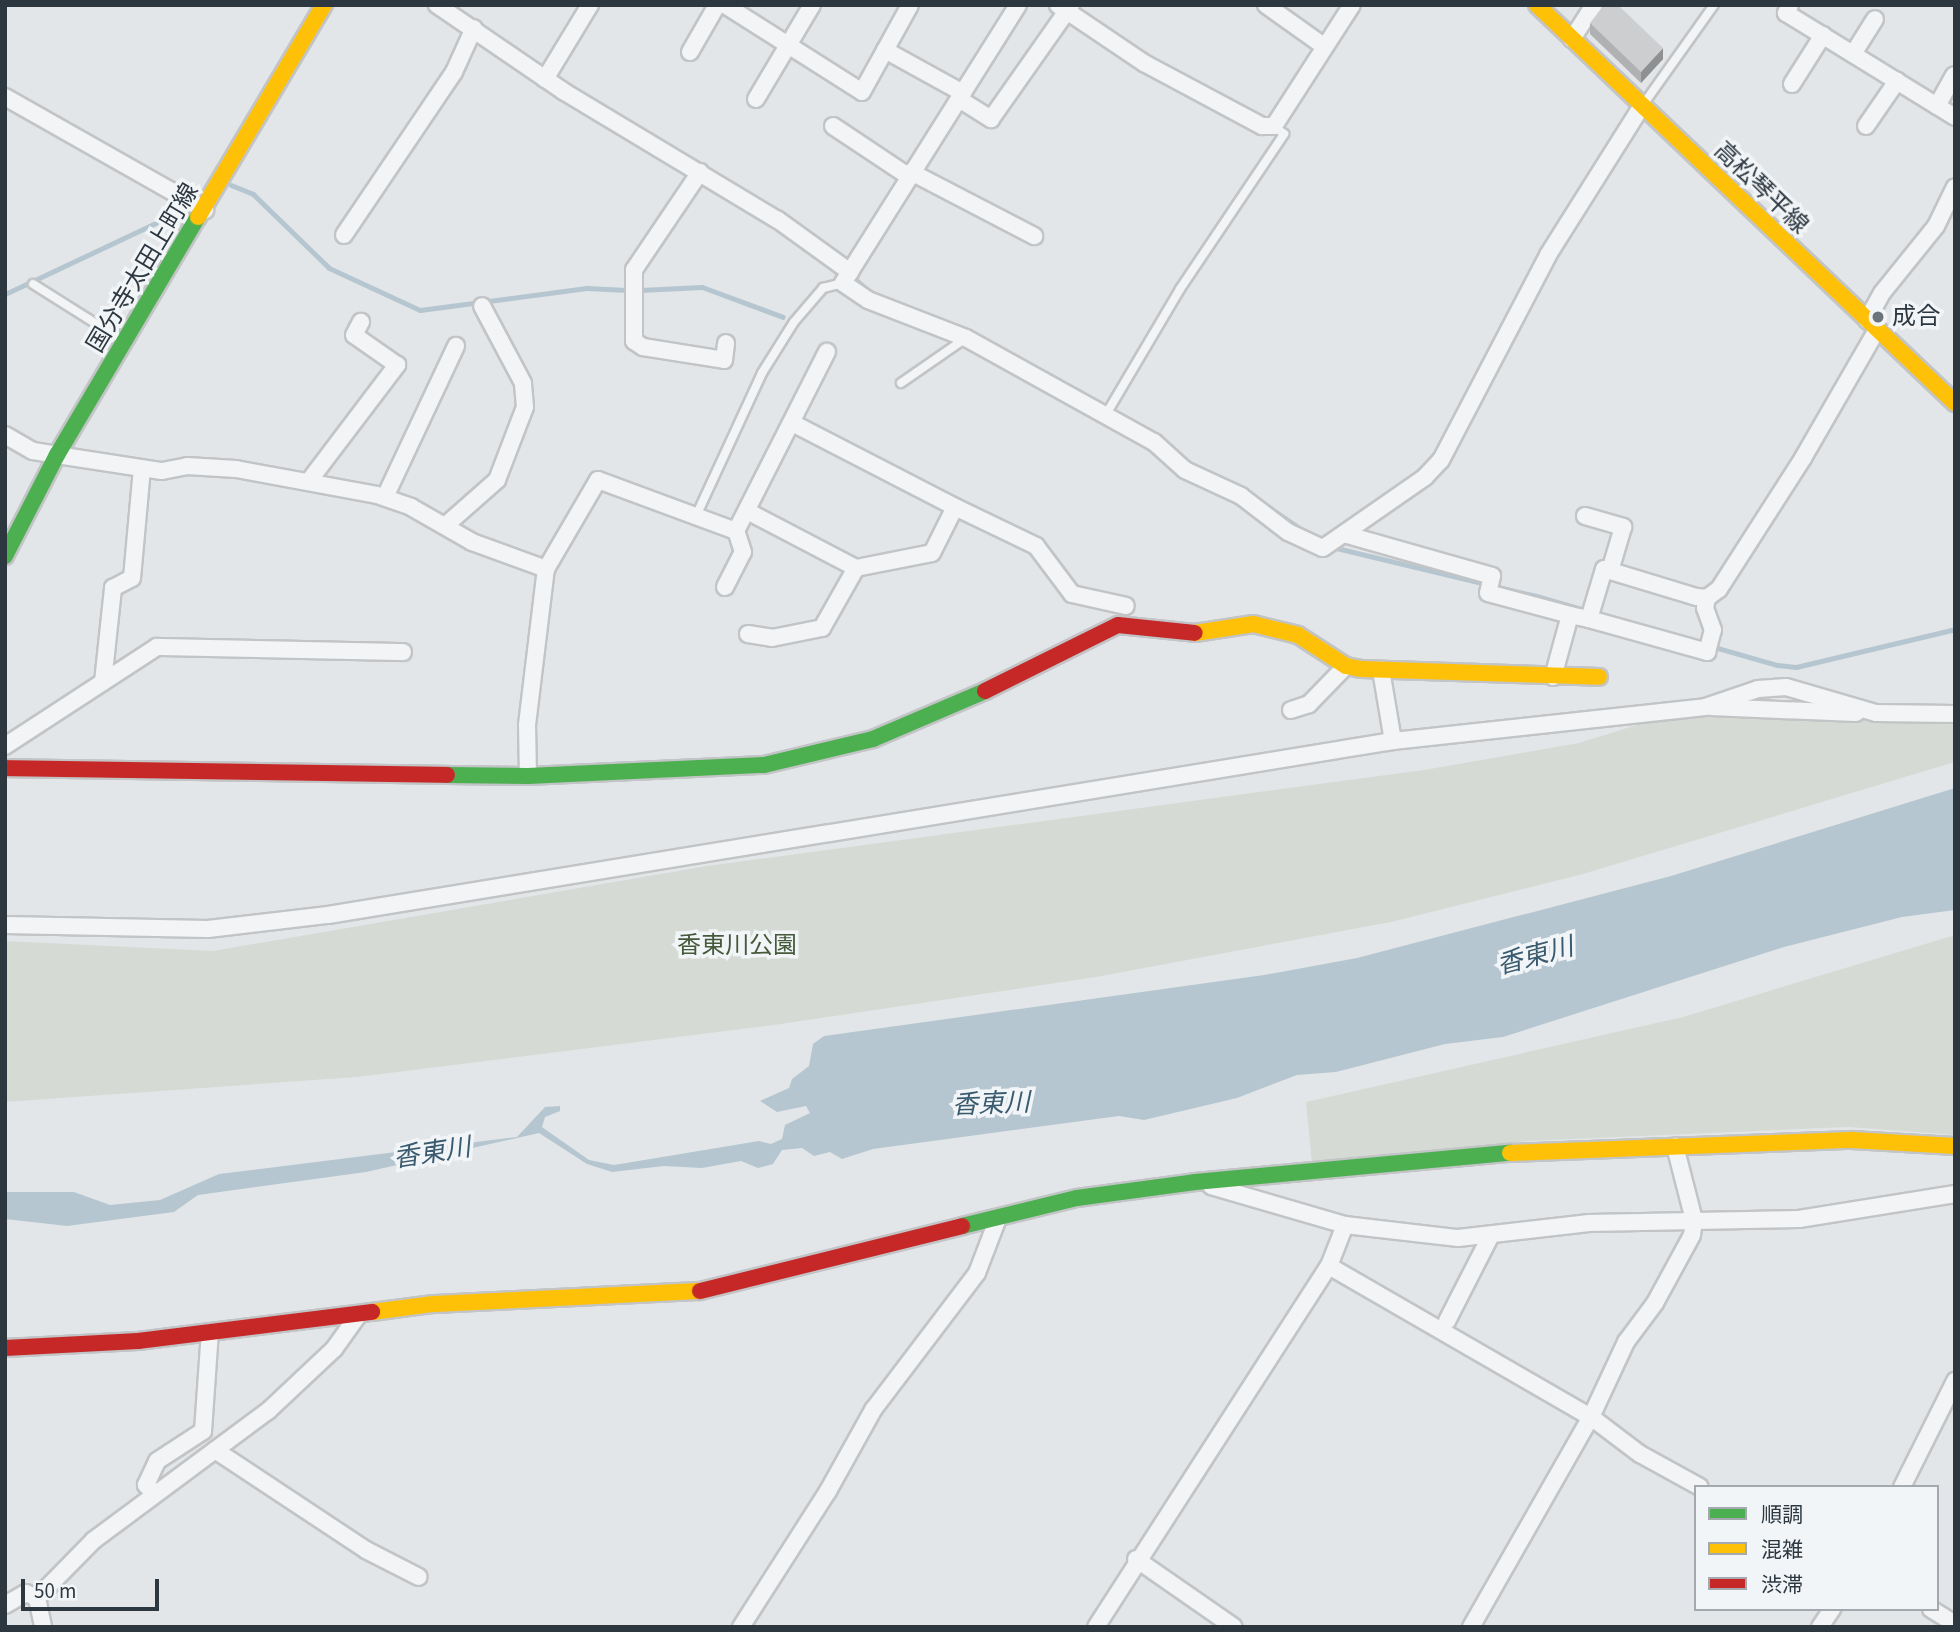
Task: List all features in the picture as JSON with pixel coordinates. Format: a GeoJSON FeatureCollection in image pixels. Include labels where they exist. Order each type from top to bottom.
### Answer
{"type":"FeatureCollection","features":[{"type":"Feature","properties":{"kind":"street","name":"国分寺太田上町線"},"geometry":{"type":"LineString","coordinates":[[5,556],[57,455],[205,210],[324,5]]}},
{"type":"Feature","properties":{"kind":"street"},"geometry":{"type":"LineString","coordinates":[[437,5],[545,79],[700,172],[846,278],[868,300],[966,338],[1107,413],[1154,442],[1185,470],[1241,496],[1288,531],[1492,576],[1488,593],[1570,615],[1591,614],[1707,652],[1713,630],[1704,608],[1707,598],[1738,564],[1872,325],[1882,293],[1936,226],[1955,187]]}},
{"type":"Feature","properties":{"kind":"street"},"geometry":{"type":"LineString","coordinates":[[545,79],[590,5]]}},
{"type":"Feature","properties":{"kind":"street"},"geometry":{"type":"LineString","coordinates":[[690,52],[717,5]]}},
{"type":"Feature","properties":{"kind":"street"},"geometry":{"type":"LineString","coordinates":[[725,5],[862,92],[910,5]]}},
{"type":"Feature","properties":{"kind":"street"},"geometry":{"type":"LineString","coordinates":[[756,99],[812,5]]}},
{"type":"Feature","properties":{"kind":"street"},"geometry":{"type":"LineString","coordinates":[[846,278],[1018,5]]}},
{"type":"Feature","properties":{"kind":"street"},"geometry":{"type":"LineString","coordinates":[[1266,5],[1325,47]]}},
{"type":"Feature","properties":{"kind":"street"},"geometry":{"type":"LineString","coordinates":[[885,50],[961,96],[991,119],[1066,7],[1144,63],[1262,126],[1275,125],[1352,5]]}},
{"type":"Feature","properties":{"kind":"street","name":"高松琴平線"},"geometry":{"type":"LineString","coordinates":[[1537,5],[1955,403]]}},
{"type":"Feature","properties":{"kind":"street"},"geometry":{"type":"LineString","coordinates":[[1572,39],[1594,5]]}},
{"type":"Feature","properties":{"kind":"street"},"geometry":{"type":"LineString","coordinates":[[1790,5],[1786,13],[1955,117]]}},
{"type":"Feature","properties":{"kind":"street"},"geometry":{"type":"LineString","coordinates":[[1853,54],[1875,19]]}},
{"type":"Feature","properties":{"kind":"street"},"geometry":{"type":"LineString","coordinates":[[344,235],[454,72],[474,28]]}},
{"type":"Feature","properties":{"kind":"street"},"geometry":{"type":"LineString","coordinates":[[1792,84],[1823,35]]}},
{"type":"Feature","properties":{"kind":"street"},"geometry":{"type":"LineString","coordinates":[[1937,106],[1954,75]]}},
{"type":"Feature","properties":{"kind":"street"},"geometry":{"type":"LineString","coordinates":[[1866,126],[1897,81]]}},
{"type":"Feature","properties":{"kind":"street"},"geometry":{"type":"LineString","coordinates":[[5,97],[205,210]]}},
{"type":"Feature","properties":{"kind":"street"},"geometry":{"type":"LineString","coordinates":[[1335,542],[1425,477],[1441,460],[1548,254],[1642,106]]}},
{"type":"Feature","properties":{"kind":"street"},"geometry":{"type":"LineString","coordinates":[[832,126],[910,174],[1034,236]]}},
{"type":"Feature","properties":{"kind":"street"},"geometry":{"type":"LineString","coordinates":[[700,172],[634,270],[634,341],[643,346],[723,360],[726,342]]}},
{"type":"Feature","properties":{"kind":"street"},"geometry":{"type":"LineString","coordinates":[[446,526],[497,480],[525,407],[523,383],[482,306]]}},
{"type":"Feature","properties":{"kind":"street"},"geometry":{"type":"LineString","coordinates":[[309,481],[397,365],[354,335],[361,322]]}},
{"type":"Feature","properties":{"kind":"street"},"geometry":{"type":"LineString","coordinates":[[385,497],[456,346]]}},
{"type":"Feature","properties":{"kind":"street"},"geometry":{"type":"LineString","coordinates":[[725,587],[743,552],[736,531],[827,352]]}},
{"type":"Feature","properties":{"kind":"street"},"geometry":{"type":"LineString","coordinates":[[792,422],[1036,546],[1072,594],[1126,606]]}},
{"type":"Feature","properties":{"kind":"street"},"geometry":{"type":"LineString","coordinates":[[5,435],[33,451],[57,455],[142,468],[224,468],[309,481],[385,497],[446,526],[472,542],[545,569]]}},
{"type":"Feature","properties":{"kind":"street"},"geometry":{"type":"LineString","coordinates":[[103,682],[113,588],[132,578],[142,468]]}},
{"type":"Feature","properties":{"kind":"street"},"geometry":{"type":"LineString","coordinates":[[528,776],[527,725],[545,569],[598,480],[736,531]]}},
{"type":"Feature","properties":{"kind":"street"},"geometry":{"type":"LineString","coordinates":[[747,511],[856,568],[932,553],[955,507]]}},
{"type":"Feature","properties":{"kind":"street"},"geometry":{"type":"LineString","coordinates":[[1585,516],[1623,527],[1610,571]]}},
{"type":"Feature","properties":{"kind":"street"},"geometry":{"type":"LineString","coordinates":[[748,634],[772,638],[822,628],[856,568]]}},
{"type":"Feature","properties":{"kind":"street"},"geometry":{"type":"LineString","coordinates":[[1591,614],[1604,569],[1707,598]]}},
{"type":"Feature","properties":{"kind":"street"},"geometry":{"type":"LineString","coordinates":[[1553,677],[1570,615]]}},
{"type":"Feature","properties":{"kind":"street"},"geometry":{"type":"LineString","coordinates":[[5,768],[528,776],[722,769],[814,755],[928,719],[1118,625],[1199,633],[1253,624],[1298,635],[1346,666],[1381,670],[1599,677]]}},
{"type":"Feature","properties":{"kind":"street"},"geometry":{"type":"LineString","coordinates":[[5,746],[157,647],[403,652]]}},
{"type":"Feature","properties":{"kind":"street"},"geometry":{"type":"LineString","coordinates":[[1291,710],[1310,704],[1346,666]]}},
{"type":"Feature","properties":{"kind":"street"},"geometry":{"type":"LineString","coordinates":[[1381,670],[1393,741]]}},
{"type":"Feature","properties":{"kind":"street"},"geometry":{"type":"LineString","coordinates":[[1705,707],[1758,689],[1786,687],[1876,713]]}},
{"type":"Feature","properties":{"kind":"street"},"geometry":{"type":"LineString","coordinates":[[5,925],[208,929],[328,915],[1393,741],[1705,707],[1955,714]]}},
{"type":"Feature","properties":{"kind":"street"},"geometry":{"type":"LineString","coordinates":[[5,1348],[210,1332],[433,1304],[691,1294],[997,1221],[1077,1198],[1195,1182],[1528,1152],[1852,1140],[1955,1146]]}},
{"type":"Feature","properties":{"kind":"street"},"geometry":{"type":"LineString","coordinates":[[1471,1627],[1591,1417],[1626,1342],[1655,1303],[1687,1244],[1694,1220],[1675,1146]]}},
{"type":"Feature","properties":{"kind":"street"},"geometry":{"type":"LineString","coordinates":[[1195,1182],[1345,1225],[1458,1238],[1589,1223],[1799,1219],[1955,1194]]}},
{"type":"Feature","properties":{"kind":"street"},"geometry":{"type":"LineString","coordinates":[[741,1627],[828,1491],[873,1409],[977,1273],[997,1221]]}},
{"type":"Feature","properties":{"kind":"street"},"geometry":{"type":"LineString","coordinates":[[1096,1627],[1136,1559],[1329,1266],[1345,1225]]}},
{"type":"Feature","properties":{"kind":"street"},"geometry":{"type":"LineString","coordinates":[[1447,1321],[1491,1236]]}},
{"type":"Feature","properties":{"kind":"street"},"geometry":{"type":"LineString","coordinates":[[1329,1266],[1591,1417],[1640,1454],[1696,1485]]}},
{"type":"Feature","properties":{"kind":"street"},"geometry":{"type":"LineString","coordinates":[[37,1598],[94,1540],[268,1410],[334,1349],[359,1314]]}},
{"type":"Feature","properties":{"kind":"street"},"geometry":{"type":"LineString","coordinates":[[155,1494],[146,1485],[157,1461],[204,1431],[210,1332]]}},
{"type":"Feature","properties":{"kind":"street"},"geometry":{"type":"LineString","coordinates":[[1903,1485],[1955,1381]]}},
{"type":"Feature","properties":{"kind":"street"},"geometry":{"type":"LineString","coordinates":[[215,1450],[366,1550],[419,1577]]}},
{"type":"Feature","properties":{"kind":"street"},"geometry":{"type":"LineString","coordinates":[[1136,1559],[1234,1627]]}},
{"type":"Feature","properties":{"kind":"street"},"geometry":{"type":"LineString","coordinates":[[5,1605],[26,1592],[37,1598],[43,1627]]}},
{"type":"Feature","properties":{"kind":"street"},"geometry":{"type":"LineString","coordinates":[[1820,1627],[1831,1611]]}},
{"type":"Feature","properties":{"kind":"street"},"geometry":{"type":"LineString","coordinates":[[1934,1611],[1955,1624]]}},
{"type":"Feature","properties":{"kind":"lane"},"geometry":{"type":"LineString","coordinates":[[1642,106],[1714,5]]}},
{"type":"Feature","properties":{"kind":"lane"},"geometry":{"type":"LineString","coordinates":[[1107,413],[1180,289],[1284,134],[1275,125]]}},
{"type":"Feature","properties":{"kind":"lane"},"geometry":{"type":"LineString","coordinates":[[696,516],[762,373],[793,322],[823,288],[846,278]]}},
{"type":"Feature","properties":{"kind":"lane"},"geometry":{"type":"LineString","coordinates":[[33,284],[125,341]]}},
{"type":"Feature","properties":{"kind":"lane"},"geometry":{"type":"LineString","coordinates":[[901,383],[966,338]]}},
{"type":"Feature","properties":{"kind":"green space","name":"香東川公園"},"geometry":{"type":"Polygon","coordinates":[[[1715,715],[1955,724],[1955,762],[1583,874],[1391,922],[1096,977],[774,1025],[357,1077],[5,1102],[5,941],[213,951],[707,866],[1424,770],[1579,743],[1649,721],[1715,715]]]}},
{"type":"Feature","properties":{"kind":"green space"},"geometry":{"type":"Polygon","coordinates":[[[1955,935],[1955,1135],[1848,1127],[1528,1141],[1312,1164],[1306,1102],[1683,1017],[1955,935]]]}},
{"type":"Feature","properties":{"kind":"water","name":"香東川"},"geometry":{"type":"Polygon","coordinates":[[[1955,788],[1955,910],[1902,917],[1784,947],[1503,1037],[1445,1044],[1336,1072],[1297,1075],[1237,1098],[1144,1120],[1119,1116],[873,1149],[842,1159],[830,1152],[814,1156],[802,1148],[782,1150],[773,1164],[758,1168],[741,1161],[702,1168],[664,1166],[612,1172],[587,1164],[539,1133],[366,1172],[198,1195],[174,1212],[67,1226],[5,1219],[5,1192],[74,1192],[110,1205],[160,1200],[219,1174],[517,1137],[545,1107],[560,1106],[560,1111],[545,1117],[542,1127],[589,1160],[614,1165],[759,1141],[771,1144],[782,1139],[785,1125],[810,1113],[806,1106],[777,1112],[760,1101],[789,1088],[792,1079],[809,1066],[813,1044],[824,1036],[1264,975],[1357,958],[1671,876],[1955,788]]]}},
{"type":"Feature","properties":{"kind":"building"},"geometry":{"type":"Polygon","coordinates":[[[1604,5],[1618,5],[1663,48],[1641,72],[1590,23],[1604,5]]]}},
{"type":"Feature","properties":{"kind":"waterway"},"geometry":{"type":"LineString","coordinates":[[231,185],[253,194],[329,268],[420,310],[587,288],[622,290]]}},
{"type":"Feature","properties":{"kind":"waterway"},"geometry":{"type":"LineString","coordinates":[[5,294],[177,213]]}},
{"type":"Feature","properties":{"kind":"waterway"},"geometry":{"type":"LineString","coordinates":[[856,280],[871,293],[957,326]]}},
{"type":"Feature","properties":{"kind":"waterway"},"geometry":{"type":"LineString","coordinates":[[640,290],[702,287],[783,317]]}},
{"type":"Feature","properties":{"kind":"waterway"},"geometry":{"type":"LineString","coordinates":[[1238,486],[1305,532]]}},
{"type":"Feature","properties":{"kind":"waterway"},"geometry":{"type":"LineString","coordinates":[[1332,547],[1536,596],[1777,665],[1796,667],[1955,629]]}},
{"type":"Feature","properties":{"kind":"traffic: fast"},"geometry":{"type":"LineString","coordinates":[[5,556],[57,455],[198,217]]}},
{"type":"Feature","properties":{"kind":"traffic: fast"},"geometry":{"type":"LineString","coordinates":[[447,775],[528,776],[764,765],[873,739],[985,691]]}},
{"type":"Feature","properties":{"kind":"traffic: fast"},"geometry":{"type":"LineString","coordinates":[[962,1226],[1077,1198],[1195,1182],[1510,1153]]}},
{"type":"Feature","properties":{"kind":"traffic: slow"},"geometry":{"type":"LineString","coordinates":[[198,217],[324,5]]}},
{"type":"Feature","properties":{"kind":"traffic: slow"},"geometry":{"type":"LineString","coordinates":[[1537,5],[1955,403]]}},
{"type":"Feature","properties":{"kind":"traffic: slow"},"geometry":{"type":"LineString","coordinates":[[1195,633],[1253,624],[1298,635],[1346,666],[1362,669],[1599,677]]}},
{"type":"Feature","properties":{"kind":"traffic: slow"},"geometry":{"type":"LineString","coordinates":[[1510,1153],[1852,1140],[1955,1146]]}},
{"type":"Feature","properties":{"kind":"traffic: slow"},"geometry":{"type":"LineString","coordinates":[[372,1312],[433,1304],[700,1291]]}},
{"type":"Feature","properties":{"kind":"traffic: jam"},"geometry":{"type":"LineString","coordinates":[[985,691],[1118,625],[1195,633]]}},
{"type":"Feature","properties":{"kind":"traffic: jam"},"geometry":{"type":"LineString","coordinates":[[5,768],[447,775]]}},
{"type":"Feature","properties":{"kind":"traffic: jam"},"geometry":{"type":"LineString","coordinates":[[700,1291],[962,1226]]}},
{"type":"Feature","properties":{"kind":"traffic: jam"},"geometry":{"type":"LineString","coordinates":[[5,1348],[138,1341],[372,1312]]}},
{"type":"Feature","properties":{"kind":"place","name":"成合"},"geometry":{"type":"Point","coordinates":[1878,317]}}]}
